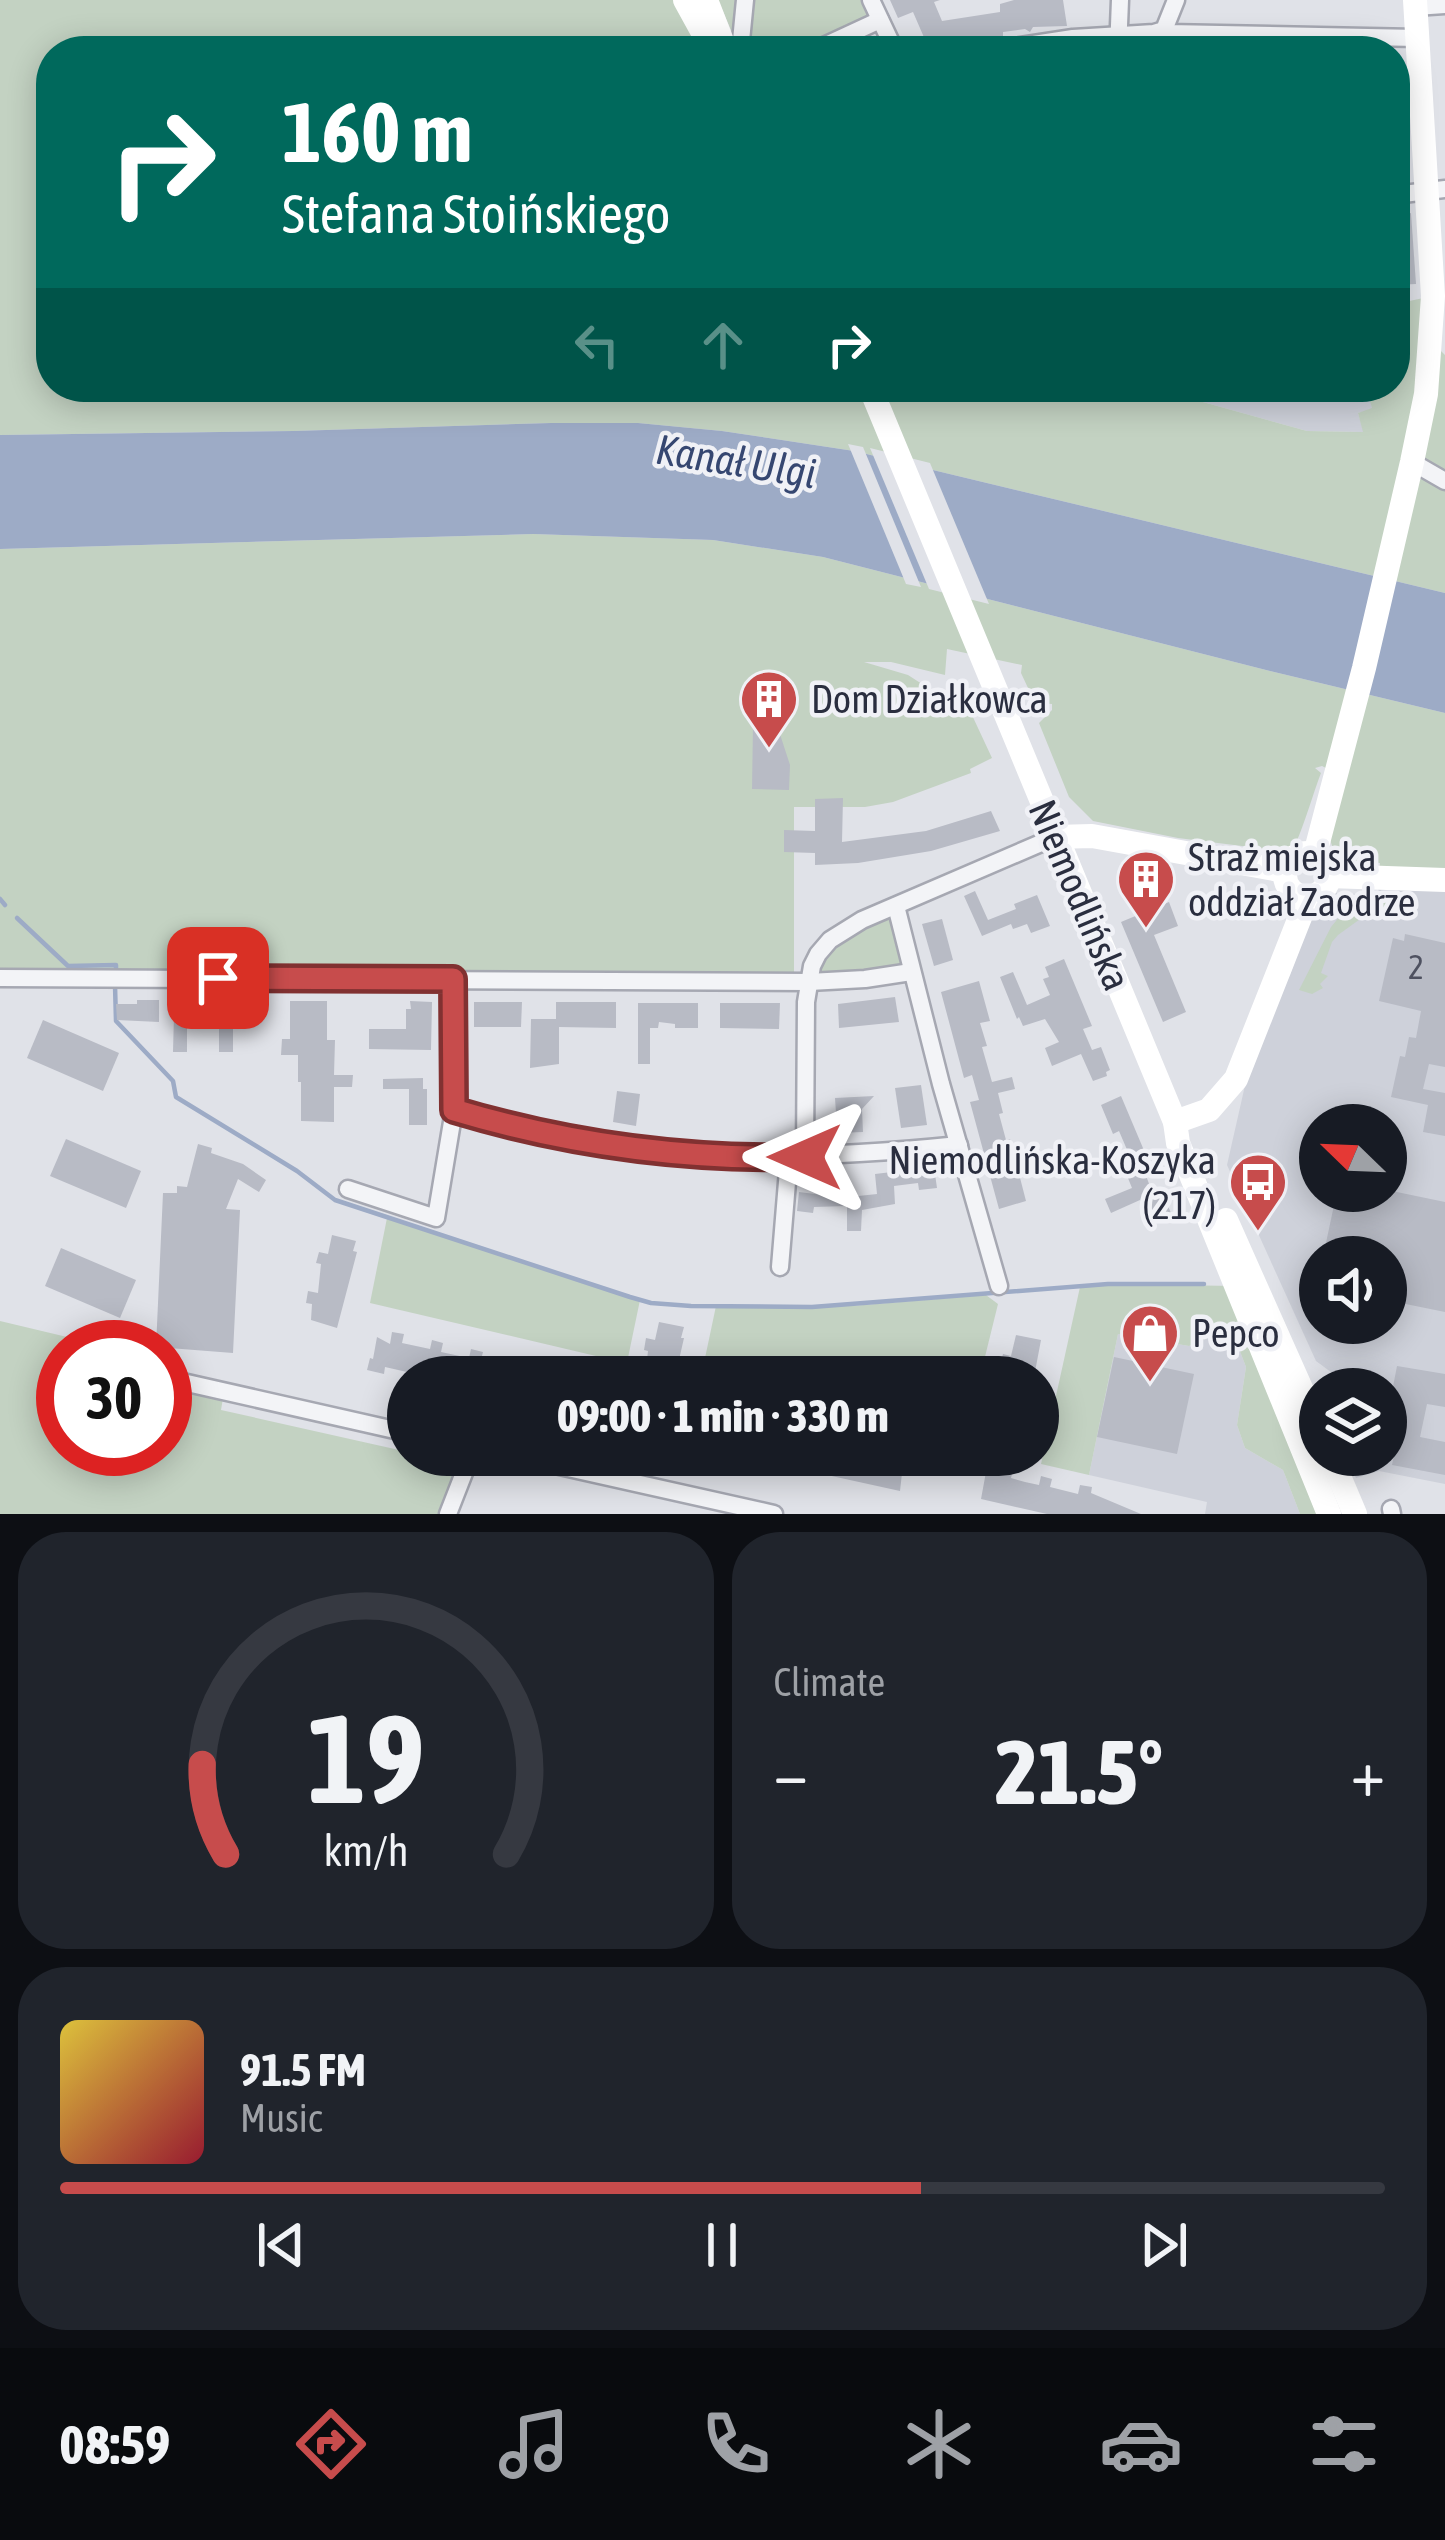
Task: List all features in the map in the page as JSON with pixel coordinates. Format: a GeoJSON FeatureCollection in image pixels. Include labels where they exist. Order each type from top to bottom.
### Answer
{"type":"FeatureCollection","features":[{"type":"Feature","properties":{"kind":"main road"},"geometry":{"type":"LineString","coordinates":[[700,3],[709,36]]}},
{"type":"Feature","properties":{"kind":"main road"},"geometry":{"type":"LineString","coordinates":[[700,3],[718,36]]}},
{"type":"Feature","properties":{"kind":"main road"},"geometry":{"type":"LineString","coordinates":[[1315,854],[1426,394],[1436,190],[1415,3]]}},
{"type":"Feature","properties":{"kind":"main road","name":"Niemodlińska"},"geometry":{"type":"LineString","coordinates":[[876,402],[1175,1122],[1178,1143],[1329,1514]]}},
{"type":"Feature","properties":{"kind":"main road"},"geometry":{"type":"LineString","coordinates":[[1055,837],[1092,836],[1285,871]]}},
{"type":"Feature","properties":{"kind":"main road"},"geometry":{"type":"LineString","coordinates":[[1315,854],[1326,863],[1329,876],[1322,891],[1300,896],[1288,886],[1285,871],[1293,857],[1315,854]]}},
{"type":"Feature","properties":{"kind":"main road"},"geometry":{"type":"LineString","coordinates":[[1329,876],[1445,880]]}},
{"type":"Feature","properties":{"kind":"main road"},"geometry":{"type":"LineString","coordinates":[[1175,1122],[1230,1087],[1308,897]]}},
{"type":"Feature","properties":{"kind":"main road","name":"Niemodlińska"},"geometry":{"type":"LineString","coordinates":[[1175,1122],[1192,1139],[1299,1383]]}},
{"type":"Feature","properties":{"kind":"main road"},"geometry":{"type":"LineString","coordinates":[[1339,1476],[1354,1514]]}},
{"type":"Feature","properties":{"kind":"street"},"geometry":{"type":"LineString","coordinates":[[700,3],[722,11],[743,0]]}},
{"type":"Feature","properties":{"kind":"street"},"geometry":{"type":"LineString","coordinates":[[741,36],[743,0]]}},
{"type":"Feature","properties":{"kind":"street"},"geometry":{"type":"LineString","coordinates":[[871,0],[888,36]]}},
{"type":"Feature","properties":{"kind":"street"},"geometry":{"type":"LineString","coordinates":[[1118,36],[1120,0]]}},
{"type":"Feature","properties":{"kind":"street"},"geometry":{"type":"LineString","coordinates":[[1164,30],[1176,0]]}},
{"type":"Feature","properties":{"kind":"street"},"geometry":{"type":"LineString","coordinates":[[1415,3],[1445,5]]}},
{"type":"Feature","properties":{"kind":"street"},"geometry":{"type":"LineString","coordinates":[[845,36],[880,20]]}},
{"type":"Feature","properties":{"kind":"street"},"geometry":{"type":"LineString","coordinates":[[1141,36],[1164,30],[1317,36]]}},
{"type":"Feature","properties":{"kind":"street"},"geometry":{"type":"LineString","coordinates":[[1410,38],[1417,38]]}},
{"type":"Feature","properties":{"kind":"street"},"geometry":{"type":"LineString","coordinates":[[1412,463],[1445,482]]}},
{"type":"Feature","properties":{"kind":"street"},"geometry":{"type":"LineString","coordinates":[[780,1268],[797,1158],[812,966],[830,940],[846,928],[1055,837]]}},
{"type":"Feature","properties":{"kind":"street"},"geometry":{"type":"LineString","coordinates":[[896,906],[999,1286]]}},
{"type":"Feature","properties":{"kind":"street"},"geometry":{"type":"LineString","coordinates":[[0,978],[809,982],[911,972]]}},
{"type":"Feature","properties":{"kind":"street"},"geometry":{"type":"LineString","coordinates":[[348,1190],[436,1218],[454,1110],[453,979]]}},
{"type":"Feature","properties":{"kind":"street"},"geometry":{"type":"LineString","coordinates":[[454,1110],[596,1143],[708,1155],[797,1158],[959,1145]]}},
{"type":"Feature","properties":{"kind":"street"},"geometry":{"type":"LineString","coordinates":[[192,1384],[387,1427]]}},
{"type":"Feature","properties":{"kind":"street"},"geometry":{"type":"LineString","coordinates":[[448,1514],[463,1476]]}},
{"type":"Feature","properties":{"kind":"street"},"geometry":{"type":"LineString","coordinates":[[604,1476],[774,1514]]}},
{"type":"Feature","properties":{"kind":"shaded area"},"geometry":{"type":"Polygon","coordinates":[[[1203,402],[1371,402],[1373,409],[1358,413],[1364,432],[1307,431],[1203,402]]]}},
{"type":"Feature","properties":{"kind":"shaded area"},"geometry":{"type":"Polygon","coordinates":[[[1379,879],[1445,880],[1445,1484],[1404,1476],[1407,1368],[1326,1368],[1316,1361],[1308,1344],[1407,1344],[1407,1236],[1299,1236],[1299,1324],[1227,1165],[1246,1081],[1270,1012],[1290,975],[1314,909],[1336,893],[1378,895],[1379,879]]]}},
{"type":"Feature","properties":{"kind":"shaded area"},"geometry":{"type":"Polygon","coordinates":[[[1231,1328],[1246,1367],[1237,1425],[1245,1448],[1283,1470],[1300,1514],[1205,1514],[1207,1502],[1089,1475],[1118,1334],[1189,1346],[1231,1328]]]}},
{"type":"Feature","properties":{"kind":"green space"},"geometry":{"type":"Polygon","coordinates":[[[0,0],[685,0],[703,36],[36,36],[36,402],[1203,402],[1307,431],[1363,432],[1358,413],[1372,408],[1370,402],[1410,402],[1410,301],[1433,296],[1439,349],[1445,355],[1445,593],[854,451],[722,431],[638,423],[551,423],[0,435],[0,0]]]}},
{"type":"Feature","properties":{"kind":"green space"},"geometry":{"type":"Polygon","coordinates":[[[718,0],[871,0],[880,20],[845,36],[734,36],[718,0]]]}},
{"type":"Feature","properties":{"kind":"green space"},"geometry":{"type":"Polygon","coordinates":[[[533,534],[713,540],[823,557],[1445,713],[1445,880],[1379,879],[1380,863],[1354,863],[1340,857],[1333,848],[1329,824],[1336,773],[1322,766],[1315,768],[1321,773],[1297,840],[1285,849],[1178,838],[1093,821],[1069,797],[1039,723],[1052,704],[1035,703],[1022,665],[947,649],[945,675],[891,662],[864,662],[908,675],[950,702],[959,701],[971,713],[992,758],[970,769],[971,773],[893,802],[794,807],[794,981],[0,978],[0,549],[533,534]]]}},
{"type":"Feature","properties":{"kind":"green space"},"geometry":{"type":"Polygon","coordinates":[[[1354,899],[1395,900],[1395,914],[1374,909],[1338,935],[1321,973],[1328,976],[1320,984],[1323,988],[1312,994],[1299,990],[1331,927],[1354,899]]]}},
{"type":"Feature","properties":{"kind":"green space"},"geometry":{"type":"Polygon","coordinates":[[[896,906],[911,972],[809,982],[818,954],[896,906]]]}},
{"type":"Feature","properties":{"kind":"green space"},"geometry":{"type":"Polygon","coordinates":[[[387,1218],[640,1300],[628,1356],[596,1356],[370,1303],[387,1218]]]}},
{"type":"Feature","properties":{"kind":"green space"},"geometry":{"type":"Polygon","coordinates":[[[1235,1286],[1299,1441],[1299,1476],[1313,1476],[1329,1514],[1300,1514],[1283,1470],[1245,1448],[1237,1425],[1246,1367],[1231,1328],[1189,1346],[1118,1334],[1089,1475],[1059,1468],[1059,1382],[1080,1287],[1235,1286]]]}},
{"type":"Feature","properties":{"kind":"green space"},"geometry":{"type":"Polygon","coordinates":[[[986,1295],[998,1304],[985,1356],[705,1356],[716,1306],[851,1306],[986,1295]]]}},
{"type":"Feature","properties":{"kind":"green space"},"geometry":{"type":"Polygon","coordinates":[[[0,1321],[36,1330],[36,1476],[192,1476],[192,1384],[224,1392],[221,1410],[387,1447],[387,1476],[463,1476],[448,1514],[0,1514],[0,1321]]]}},
{"type":"Feature","properties":{"kind":"water","name":"Kanał Ulgi"},"geometry":{"type":"Polygon","coordinates":[[[638,423],[854,451],[1445,593],[1445,713],[823,557],[713,540],[533,534],[0,549],[0,435],[638,423]]]}},
{"type":"Feature","properties":{"kind":"pier"},"geometry":{"type":"Polygon","coordinates":[[[848,444],[863,447],[921,587],[906,584],[848,444]]]}},
{"type":"Feature","properties":{"kind":"pier"},"geometry":{"type":"Polygon","coordinates":[[[870,448],[930,463],[989,604],[929,589],[870,448]]]}},
{"type":"Feature","properties":{"kind":"building"},"geometry":{"type":"Polygon","coordinates":[[[890,0],[940,0],[934,2],[942,21],[1000,12],[1000,4],[1014,0],[1063,0],[1067,26],[1033,27],[1030,32],[1003,32],[1003,36],[923,36],[913,12],[898,18],[890,0]]]}},
{"type":"Feature","properties":{"kind":"building"},"geometry":{"type":"Polygon","coordinates":[[[1410,213],[1416,284],[1410,284],[1410,213]]]}},
{"type":"Feature","properties":{"kind":"building","name":"Dom Działkowca"},"geometry":{"type":"Polygon","coordinates":[[[753,725],[777,725],[790,765],[789,790],[752,789],[753,725]]]}},
{"type":"Feature","properties":{"kind":"building"},"geometry":{"type":"Polygon","coordinates":[[[843,798],[842,842],[926,831],[991,811],[1000,831],[931,851],[858,863],[815,865],[815,853],[784,852],[784,830],[815,831],[815,799],[843,798]]]}},
{"type":"Feature","properties":{"kind":"building"},"geometry":{"type":"Polygon","coordinates":[[[975,891],[988,920],[1037,895],[1050,926],[1031,933],[1027,924],[1013,929],[1011,924],[982,936],[964,896],[975,891]]]}},
{"type":"Feature","properties":{"kind":"building"},"geometry":{"type":"Polygon","coordinates":[[[1169,902],[1178,926],[1154,935],[1186,1012],[1163,1022],[1121,922],[1169,902]]]}},
{"type":"Feature","properties":{"kind":"building"},"geometry":{"type":"Polygon","coordinates":[[[942,919],[953,960],[934,966],[922,924],[942,919]]]}},
{"type":"Feature","properties":{"kind":"building"},"geometry":{"type":"Polygon","coordinates":[[[1405,934],[1445,943],[1445,1067],[1429,1064],[1423,1089],[1445,1093],[1445,1136],[1423,1132],[1428,1105],[1391,1097],[1400,1056],[1405,1057],[1409,1037],[1416,1038],[1421,1011],[1379,1001],[1393,938],[1404,941],[1405,934]]]}},
{"type":"Feature","properties":{"kind":"building"},"geometry":{"type":"Polygon","coordinates":[[[1064,959],[1092,1026],[1083,1029],[1092,1050],[1101,1047],[1110,1070],[1093,1081],[1081,1054],[1052,1066],[1045,1048],[1059,1042],[1045,1019],[1023,1026],[1000,977],[1013,972],[1027,1005],[1050,995],[1043,979],[1049,977],[1045,967],[1064,959]]]}},
{"type":"Feature","properties":{"kind":"building"},"geometry":{"type":"Polygon","coordinates":[[[979,981],[990,1021],[980,1023],[992,1082],[1012,1077],[1015,1089],[998,1093],[1003,1113],[999,1114],[1026,1201],[999,1209],[970,1102],[979,1100],[972,1075],[964,1078],[941,992],[979,981]]]}},
{"type":"Feature","properties":{"kind":"building"},"geometry":{"type":"Polygon","coordinates":[[[895,997],[899,1022],[839,1028],[838,1004],[895,997]]]}},
{"type":"Feature","properties":{"kind":"building"},"geometry":{"type":"Polygon","coordinates":[[[137,1000],[159,1000],[159,1022],[117,1020],[116,1004],[137,1004],[137,1000]]]}},
{"type":"Feature","properties":{"kind":"building"},"geometry":{"type":"Polygon","coordinates":[[[185,1000],[208,1001],[207,1010],[230,1010],[230,1001],[252,1001],[252,1024],[233,1024],[233,1052],[219,1052],[219,1024],[187,1023],[187,1052],[173,1052],[174,1015],[185,1010],[185,1000]]]}},
{"type":"Feature","properties":{"kind":"building"},"geometry":{"type":"Polygon","coordinates":[[[290,1001],[327,1001],[327,1040],[335,1040],[334,1075],[353,1075],[352,1087],[334,1087],[334,1122],[301,1121],[298,1055],[281,1055],[282,1039],[290,1039],[290,1001]]]}},
{"type":"Feature","properties":{"kind":"building"},"geometry":{"type":"Polygon","coordinates":[[[410,1001],[432,1002],[431,1050],[369,1049],[369,1029],[406,1029],[410,1001]]]}},
{"type":"Feature","properties":{"kind":"building"},"geometry":{"type":"Polygon","coordinates":[[[474,1002],[522,1002],[521,1027],[474,1027],[474,1002]]]}},
{"type":"Feature","properties":{"kind":"building"},"geometry":{"type":"Polygon","coordinates":[[[556,1002],[616,1002],[616,1028],[559,1027],[559,1064],[530,1068],[531,1019],[556,1019],[556,1002]]]}},
{"type":"Feature","properties":{"kind":"building"},"geometry":{"type":"Polygon","coordinates":[[[638,1003],[698,1003],[698,1028],[659,1022],[658,1028],[650,1028],[650,1064],[638,1064],[638,1003]]]}},
{"type":"Feature","properties":{"kind":"building"},"geometry":{"type":"Polygon","coordinates":[[[720,1003],[780,1003],[779,1029],[720,1028],[720,1003]]]}},
{"type":"Feature","properties":{"kind":"building"},"geometry":{"type":"Polygon","coordinates":[[[43,1020],[119,1053],[103,1091],[27,1058],[43,1020]]]}},
{"type":"Feature","properties":{"kind":"building"},"geometry":{"type":"Polygon","coordinates":[[[423,1078],[427,1125],[409,1125],[409,1089],[383,1089],[383,1079],[423,1078]]]}},
{"type":"Feature","properties":{"kind":"building"},"geometry":{"type":"Polygon","coordinates":[[[921,1085],[927,1125],[901,1128],[895,1088],[921,1085]]]}},
{"type":"Feature","properties":{"kind":"building"},"geometry":{"type":"Polygon","coordinates":[[[617,1091],[640,1094],[636,1126],[613,1122],[617,1091]]]}},
{"type":"Feature","properties":{"kind":"building"},"geometry":{"type":"Polygon","coordinates":[[[874,1096],[862,1109],[863,1132],[837,1133],[835,1098],[874,1096]]]}},
{"type":"Feature","properties":{"kind":"building"},"geometry":{"type":"Polygon","coordinates":[[[1121,1096],[1151,1167],[1144,1170],[1152,1192],[1160,1188],[1171,1213],[1149,1223],[1140,1200],[1111,1213],[1105,1199],[1132,1188],[1119,1156],[1128,1152],[1119,1131],[1113,1134],[1101,1105],[1121,1096]]]}},
{"type":"Feature","properties":{"kind":"building"},"geometry":{"type":"Polygon","coordinates":[[[66,1139],[141,1171],[126,1208],[50,1176],[66,1139]]]}},
{"type":"Feature","properties":{"kind":"building"},"geometry":{"type":"Polygon","coordinates":[[[198,1144],[266,1180],[259,1192],[238,1179],[226,1209],[240,1210],[233,1353],[192,1350],[192,1320],[157,1320],[163,1193],[187,1187],[198,1144]]]}},
{"type":"Feature","properties":{"kind":"building"},"geometry":{"type":"Polygon","coordinates":[[[934,1167],[937,1188],[919,1190],[918,1183],[894,1186],[895,1204],[862,1210],[861,1231],[847,1231],[847,1206],[797,1211],[799,1192],[831,1196],[830,1176],[848,1175],[849,1197],[877,1194],[875,1174],[934,1167]]]}},
{"type":"Feature","properties":{"kind":"building"},"geometry":{"type":"Polygon","coordinates":[[[1407,1194],[1445,1202],[1445,1312],[1407,1304],[1407,1236],[1327,1236],[1333,1212],[1407,1212],[1407,1194]]]}},
{"type":"Feature","properties":{"kind":"building"},"geometry":{"type":"Polygon","coordinates":[[[332,1235],[356,1241],[353,1251],[357,1252],[337,1328],[311,1320],[312,1304],[306,1303],[308,1291],[318,1293],[321,1264],[316,1263],[319,1252],[328,1254],[332,1235]]]}},
{"type":"Feature","properties":{"kind":"building"},"geometry":{"type":"Polygon","coordinates":[[[61,1248],[136,1280],[120,1318],[45,1286],[61,1248]]]}},
{"type":"Feature","properties":{"kind":"building"},"geometry":{"type":"Polygon","coordinates":[[[659,1322],[684,1327],[680,1356],[647,1356],[646,1338],[655,1340],[659,1322]]]}},
{"type":"Feature","properties":{"kind":"building"},"geometry":{"type":"Polygon","coordinates":[[[392,1332],[404,1334],[402,1343],[430,1349],[432,1340],[443,1343],[441,1352],[460,1356],[387,1356],[384,1374],[367,1370],[377,1337],[390,1344],[392,1332]]]}},
{"type":"Feature","properties":{"kind":"building"},"geometry":{"type":"Polygon","coordinates":[[[1016,1335],[1041,1340],[1038,1356],[1011,1356],[1016,1335]]]}},
{"type":"Feature","properties":{"kind":"building"},"geometry":{"type":"Polygon","coordinates":[[[1114,1357],[1194,1374],[1177,1454],[1097,1437],[1114,1357]]]}},
{"type":"Feature","properties":{"kind":"building"},"geometry":{"type":"Polygon","coordinates":[[[1397,1366],[1445,1374],[1445,1407],[1427,1404],[1420,1437],[1445,1442],[1445,1475],[1407,1468],[1407,1368],[1397,1366]]]}},
{"type":"Feature","properties":{"kind":"building"},"geometry":{"type":"Polygon","coordinates":[[[832,1476],[902,1476],[900,1491],[832,1476]]]}},
{"type":"Feature","properties":{"kind":"building"},"geometry":{"type":"Polygon","coordinates":[[[985,1476],[1012,1476],[1039,1485],[1041,1476],[1052,1479],[1050,1487],[1078,1494],[1080,1485],[1092,1487],[1091,1493],[1141,1514],[1047,1514],[981,1499],[985,1476]]]}},
{"type":"Feature","properties":{"kind":"waterway"},"geometry":{"type":"LineString","coordinates":[[0,899],[5,905]]}},
{"type":"Feature","properties":{"kind":"waterway"},"geometry":{"type":"LineString","coordinates":[[17,918],[68,966],[116,965],[116,973]]}},
{"type":"Feature","properties":{"kind":"waterway"},"geometry":{"type":"LineString","coordinates":[[115,985],[116,1021],[173,1081],[176,1097],[297,1171],[335,1200],[651,1303],[812,1307],[1108,1284],[1204,1284]]}},
{"type":"Feature","properties":{"kind":"place","name":"Dom Działkowca"},"geometry":{"type":"Point","coordinates":[769,750]}},
{"type":"Feature","properties":{"kind":"place","name":"Straż miejska oddział Zaodrze"},"geometry":{"type":"Point","coordinates":[1146,930]}},
{"type":"Feature","properties":{"kind":"place","name":"Niemodlińska-Koszyka (217)"},"geometry":{"type":"Point","coordinates":[1258,1233]}},
{"type":"Feature","properties":{"kind":"place","name":"Pepco"},"geometry":{"type":"Point","coordinates":[1150,1384]}},
{"type":"Feature","properties":{"kind":"route"},"geometry":{"type":"LineString","coordinates":[[218,978],[453,979],[454,1110],[596,1143],[708,1155],[805,1157]]}}]}
